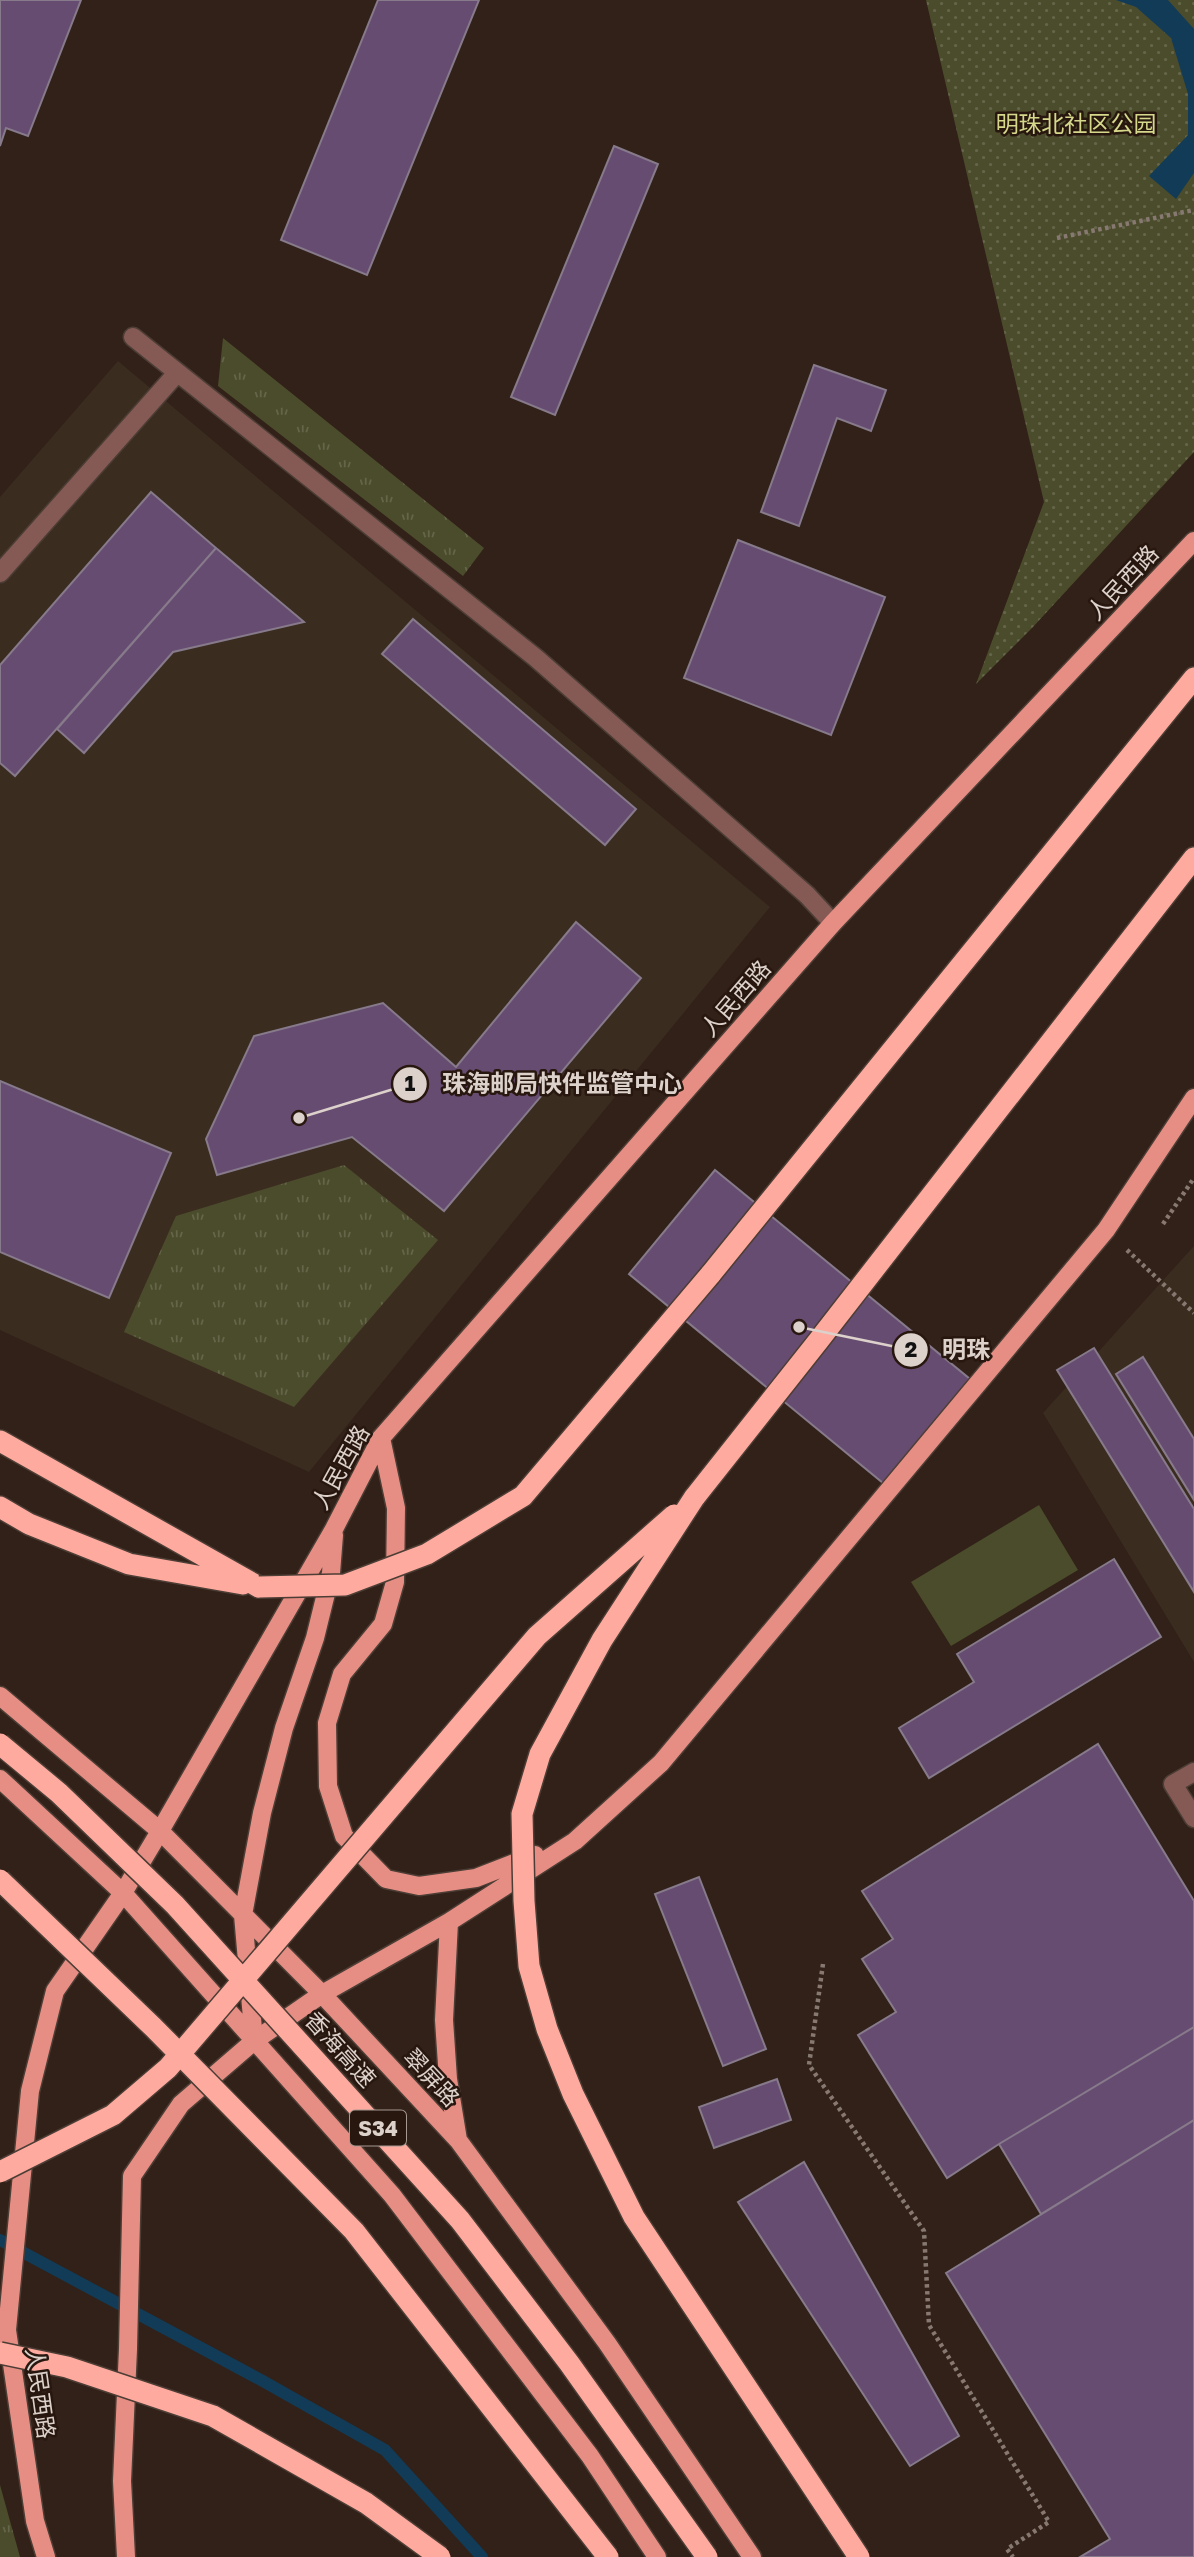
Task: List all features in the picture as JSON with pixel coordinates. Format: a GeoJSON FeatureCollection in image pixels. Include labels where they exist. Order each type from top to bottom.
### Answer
{"type":"FeatureCollection","features":[{"type":"Feature","properties":{"kind":"highway"},"geometry":{"type":"LineString","coordinates":[[0,1507],[29,1524],[129,1564],[259,1587],[345,1585],[427,1554],[523,1496],[710,1275],[1194,677]]}},
{"type":"Feature","properties":{"kind":"highway"},"geometry":{"type":"LineString","coordinates":[[859,2557],[634,2217],[573,2094],[547,2029],[529,1966],[522,1814],[540,1754],[602,1640],[694,1498],[1194,858]]}},
{"type":"Feature","properties":{"kind":"highway"},"geometry":{"type":"LineString","coordinates":[[0,1441],[259,1587]]}},
{"type":"Feature","properties":{"kind":"highway"},"geometry":{"type":"LineString","coordinates":[[0,2172],[113,2115],[168,2068],[537,1636],[694,1498]]}},
{"type":"Feature","properties":{"kind":"highway","name":"香海高速"},"geometry":{"type":"LineString","coordinates":[[0,1744],[59,1793],[175,1905],[460,2220],[569,2363],[707,2557]]}},
{"type":"Feature","properties":{"kind":"highway"},"geometry":{"type":"LineString","coordinates":[[0,1880],[153,2027],[354,2231],[608,2557]]}},
{"type":"Feature","properties":{"kind":"highway"},"geometry":{"type":"LineString","coordinates":[[0,2353],[67,2367],[213,2416],[366,2503],[440,2557]]}},
{"type":"Feature","properties":{"kind":"main road","name":"人民西路"},"geometry":{"type":"LineString","coordinates":[[46,2557],[35,2521],[8,2330],[30,2091],[55,1991],[123,1893],[160,1831],[334,1529],[381,1438],[833,923],[1194,541]]}},
{"type":"Feature","properties":{"kind":"main road"},"geometry":{"type":"LineString","coordinates":[[126,2557],[122,2481],[132,2176],[181,2104],[254,2041],[322,1994],[449,1922],[575,1840],[661,1763],[1106,1230],[1194,1098]]}},
{"type":"Feature","properties":{"kind":"main road"},"geometry":{"type":"LineString","coordinates":[[381,1438],[396,1508],[396,1582],[383,1624],[342,1674],[327,1723],[327,1786],[344,1836],[386,1880],[419,1886],[476,1878],[575,1840]]}},
{"type":"Feature","properties":{"kind":"main road"},"geometry":{"type":"LineString","coordinates":[[254,2041],[243,1915],[262,1812],[284,1728],[315,1637],[331,1573],[334,1529]]}},
{"type":"Feature","properties":{"kind":"main road","name":"翠屏路"},"geometry":{"type":"LineString","coordinates":[[0,1696],[160,1831],[322,1994],[458,2140],[607,2343],[752,2557]]}},
{"type":"Feature","properties":{"kind":"main road"},"geometry":{"type":"LineString","coordinates":[[0,1779],[123,1893],[392,2195],[590,2456],[657,2557]]}},
{"type":"Feature","properties":{"kind":"main road"},"geometry":{"type":"LineString","coordinates":[[449,1922],[444,2020],[448,2079],[458,2140]]}},
{"type":"Feature","properties":{"kind":"lane"},"geometry":{"type":"LineString","coordinates":[[133,337],[536,658],[807,895],[833,923]]}},
{"type":"Feature","properties":{"kind":"lane"},"geometry":{"type":"LineString","coordinates":[[0,573],[177,373]]}},
{"type":"Feature","properties":{"kind":"lane"},"geometry":{"type":"LineString","coordinates":[[1194,1772],[1173,1784],[1194,1818]]}},
{"type":"Feature","properties":{"kind":"path"},"geometry":{"type":"LineString","coordinates":[[1057,238],[1194,210]]}},
{"type":"Feature","properties":{"kind":"path"},"geometry":{"type":"LineString","coordinates":[[1163,1224],[1194,1178]]}},
{"type":"Feature","properties":{"kind":"path"},"geometry":{"type":"LineString","coordinates":[[1106,1230],[1194,1313]]}},
{"type":"Feature","properties":{"kind":"path"},"geometry":{"type":"LineString","coordinates":[[823,1964],[809,2065],[924,2231],[929,2325],[1049,2522],[1007,2549],[1013,2557]]}},
{"type":"Feature","properties":{"kind":"shaded area"},"geometry":{"type":"Polygon","coordinates":[[[118,361],[770,907],[309,1472],[0,1330],[0,497],[118,361]]]}},
{"type":"Feature","properties":{"kind":"shaded area"},"geometry":{"type":"Polygon","coordinates":[[[1194,1246],[1194,1662],[1043,1413],[1194,1246]]]}},
{"type":"Feature","properties":{"kind":"green space","name":"明珠北社区公园"},"geometry":{"type":"Polygon","coordinates":[[[926,0],[1194,0],[1194,452],[1033,627],[976,684],[1044,502],[926,0]]]}},
{"type":"Feature","properties":{"kind":"green space"},"geometry":{"type":"Polygon","coordinates":[[[223,338],[484,548],[463,576],[218,386],[223,338]]]}},
{"type":"Feature","properties":{"kind":"green space"},"geometry":{"type":"Polygon","coordinates":[[[344,1165],[438,1240],[294,1407],[124,1332],[176,1216],[344,1165]]]}},
{"type":"Feature","properties":{"kind":"green space"},"geometry":{"type":"Polygon","coordinates":[[[1039,1505],[1078,1570],[951,1646],[911,1582],[1039,1505]]]}},
{"type":"Feature","properties":{"kind":"green space"},"geometry":{"type":"Polygon","coordinates":[[[0,2485],[20,2557],[0,2557],[0,2485]]]}},
{"type":"Feature","properties":{"kind":"water"},"geometry":{"type":"Polygon","coordinates":[[[1116,0],[1168,0],[1194,29],[1194,173],[1176,199],[1149,176],[1188,135],[1188,94],[1171,38],[1136,7],[1116,0]]]}},
{"type":"Feature","properties":{"kind":"building"},"geometry":{"type":"Polygon","coordinates":[[[0,0],[81,0],[28,136],[6,128],[0,146],[0,0]]]}},
{"type":"Feature","properties":{"kind":"building"},"geometry":{"type":"Polygon","coordinates":[[[378,0],[479,0],[367,275],[281,240],[378,0]]]}},
{"type":"Feature","properties":{"kind":"building"},"geometry":{"type":"Polygon","coordinates":[[[614,146],[658,164],[555,415],[511,397],[614,146]]]}},
{"type":"Feature","properties":{"kind":"building"},"geometry":{"type":"Polygon","coordinates":[[[814,365],[886,390],[871,431],[837,418],[799,526],[761,512],[814,365]]]}},
{"type":"Feature","properties":{"kind":"building"},"geometry":{"type":"Polygon","coordinates":[[[151,492],[216,548],[15,776],[0,763],[0,665],[151,492]]]}},
{"type":"Feature","properties":{"kind":"building"},"geometry":{"type":"Polygon","coordinates":[[[738,540],[885,597],[831,735],[684,678],[738,540]]]}},
{"type":"Feature","properties":{"kind":"building"},"geometry":{"type":"Polygon","coordinates":[[[216,548],[304,622],[173,652],[84,753],[57,729],[216,548]]]}},
{"type":"Feature","properties":{"kind":"building"},"geometry":{"type":"Polygon","coordinates":[[[413,619],[636,809],[605,845],[382,654],[413,619]]]}},
{"type":"Feature","properties":{"kind":"building"},"geometry":{"type":"Polygon","coordinates":[[[576,922],[641,978],[444,1211],[352,1137],[217,1175],[206,1139],[254,1036],[383,1003],[456,1067],[576,922]]]}},
{"type":"Feature","properties":{"kind":"building"},"geometry":{"type":"Polygon","coordinates":[[[0,1081],[171,1153],[109,1298],[0,1252],[0,1081]]]}},
{"type":"Feature","properties":{"kind":"building"},"geometry":{"type":"Polygon","coordinates":[[[715,1170],[970,1379],[883,1483],[629,1274],[715,1170]]]}},
{"type":"Feature","properties":{"kind":"building"},"geometry":{"type":"Polygon","coordinates":[[[1094,1348],[1194,1509],[1194,1592],[1057,1370],[1094,1348]]]}},
{"type":"Feature","properties":{"kind":"building"},"geometry":{"type":"Polygon","coordinates":[[[1143,1357],[1194,1439],[1194,1500],[1116,1374],[1143,1357]]]}},
{"type":"Feature","properties":{"kind":"building"},"geometry":{"type":"Polygon","coordinates":[[[1114,1559],[1161,1637],[929,1778],[899,1728],[974,1682],[957,1654],[1114,1559]]]}},
{"type":"Feature","properties":{"kind":"building"},"geometry":{"type":"Polygon","coordinates":[[[1098,1744],[1194,1901],[1194,2027],[947,2178],[858,2035],[896,2012],[862,1959],[893,1939],[862,1891],[1098,1744]]]}},
{"type":"Feature","properties":{"kind":"building"},"geometry":{"type":"Polygon","coordinates":[[[699,1877],[766,2049],[723,2066],[655,1894],[699,1877]]]}},
{"type":"Feature","properties":{"kind":"building"},"geometry":{"type":"Polygon","coordinates":[[[1194,2027],[1194,2120],[1041,2214],[999,2144],[1194,2027]]]}},
{"type":"Feature","properties":{"kind":"building"},"geometry":{"type":"Polygon","coordinates":[[[777,2079],[791,2120],[714,2148],[699,2107],[777,2079]]]}},
{"type":"Feature","properties":{"kind":"building"},"geometry":{"type":"Polygon","coordinates":[[[1194,2120],[1194,2557],[1080,2557],[1110,2539],[946,2273],[1194,2120]]]}},
{"type":"Feature","properties":{"kind":"building"},"geometry":{"type":"Polygon","coordinates":[[[804,2162],[959,2436],[910,2466],[738,2202],[804,2162]]]}},
{"type":"Feature","properties":{"kind":"waterway"},"geometry":{"type":"LineString","coordinates":[[0,2240],[385,2450],[482,2557]]}},
{"type":"Feature","properties":{"kind":"place","name":"珠海邮局快件监管中心"},"geometry":{"type":"Point","coordinates":[299,1118]}},
{"type":"Feature","properties":{"kind":"place","name":"明珠"},"geometry":{"type":"Point","coordinates":[799,1327]}}]}
